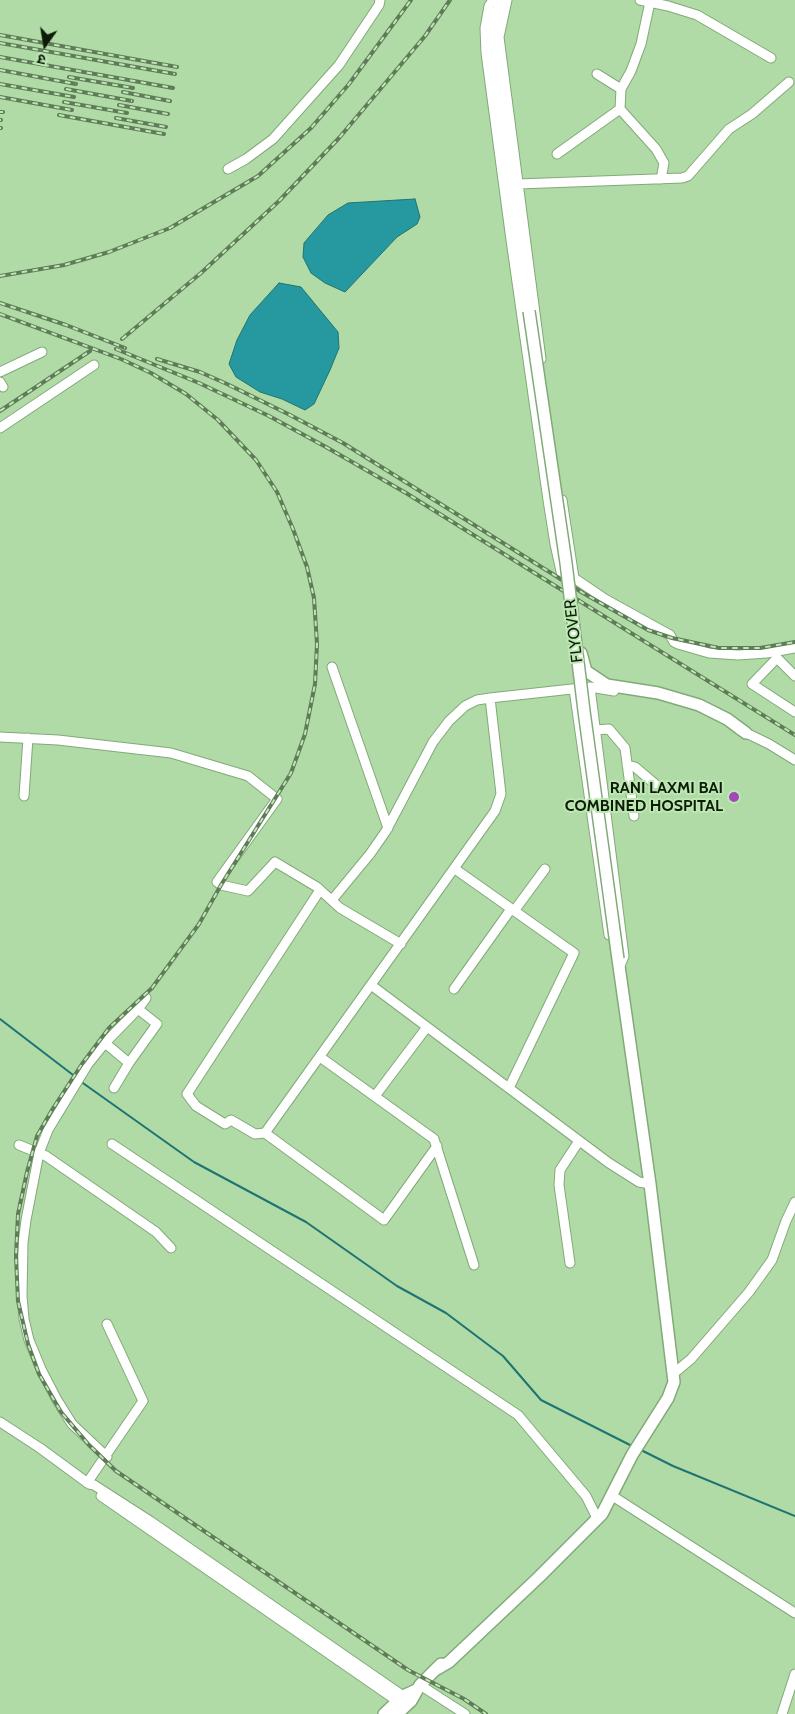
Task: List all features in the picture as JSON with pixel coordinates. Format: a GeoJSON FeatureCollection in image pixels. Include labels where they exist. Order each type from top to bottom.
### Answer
{"type":"FeatureCollection","features":[{"type":"Feature","properties":{"kind":"main road","name":"FLYOVER"},"geometry":{"type":"LineString","coordinates":[[384,1714],[403,1704],[456,1648],[537,1575],[579,1531],[586,1529],[602,1514],[632,1455],[668,1398],[674,1382],[650,1184],[566,563],[526,294],[492,45],[492,27],[502,0]]}},
{"type":"Feature","properties":{"kind":"main road"},"geometry":{"type":"LineString","coordinates":[[573,622],[577,628],[583,664],[586,671],[596,679],[607,685],[658,693],[699,704],[741,729]]}},
{"type":"Feature","properties":{"kind":"street"},"geometry":{"type":"LineString","coordinates":[[228,170],[273,139],[339,65],[379,5],[380,0]]}},
{"type":"Feature","properties":{"kind":"street"},"geometry":{"type":"LineString","coordinates":[[493,0],[489,6],[485,28],[486,53],[520,249]]}},
{"type":"Feature","properties":{"kind":"street"},"geometry":{"type":"LineString","coordinates":[[507,0],[499,37],[518,184],[520,249]]}},
{"type":"Feature","properties":{"kind":"street"},"geometry":{"type":"LineString","coordinates":[[640,0],[668,6],[697,16],[771,58]]}},
{"type":"Feature","properties":{"kind":"street"},"geometry":{"type":"LineString","coordinates":[[650,2],[642,44],[621,89],[620,109],[656,149],[664,163],[661,179]]}},
{"type":"Feature","properties":{"kind":"street"},"geometry":{"type":"LineString","coordinates":[[597,74],[621,89]]}},
{"type":"Feature","properties":{"kind":"street"},"geometry":{"type":"LineString","coordinates":[[518,184],[661,179],[688,176],[729,129],[752,114],[789,82]]}},
{"type":"Feature","properties":{"kind":"street"},"geometry":{"type":"LineString","coordinates":[[557,154],[620,109]]}},
{"type":"Feature","properties":{"kind":"street"},"geometry":{"type":"LineString","coordinates":[[526,294],[548,500],[562,576],[571,580],[574,578],[605,599],[670,635],[678,644],[709,653],[738,655],[795,648]]}},
{"type":"Feature","properties":{"kind":"street"},"geometry":{"type":"LineString","coordinates":[[526,294],[553,441],[574,578]]}},
{"type":"Feature","properties":{"kind":"street"},"geometry":{"type":"LineString","coordinates":[[0,372],[42,352]]}},
{"type":"Feature","properties":{"kind":"street"},"geometry":{"type":"LineString","coordinates":[[0,428],[94,365]]}},
{"type":"Feature","properties":{"kind":"street"},"geometry":{"type":"LineString","coordinates":[[795,676],[777,658],[752,684],[795,712]]}},
{"type":"Feature","properties":{"kind":"street"},"geometry":{"type":"LineString","coordinates":[[332,667],[388,828]]}},
{"type":"Feature","properties":{"kind":"street"},"geometry":{"type":"LineString","coordinates":[[574,689],[612,958],[619,963],[624,956],[590,687]]}},
{"type":"Feature","properties":{"kind":"street"},"geometry":{"type":"LineString","coordinates":[[332,900],[370,854],[388,828],[433,742],[449,721],[465,706],[477,700],[590,687],[663,699],[708,714],[741,729],[795,760]]}},
{"type":"Feature","properties":{"kind":"street"},"geometry":{"type":"LineString","coordinates":[[265,1133],[495,811],[501,794],[490,698]]}},
{"type":"Feature","properties":{"kind":"street"},"geometry":{"type":"LineString","coordinates":[[595,730],[609,729],[625,748],[634,816]]}},
{"type":"Feature","properties":{"kind":"street"},"geometry":{"type":"LineString","coordinates":[[0,737],[28,738],[171,753],[248,776],[276,799],[217,882],[221,885],[248,891],[275,862],[320,890],[340,908],[401,944]]}},
{"type":"Feature","properties":{"kind":"street"},"geometry":{"type":"LineString","coordinates":[[24,796],[28,738]]}},
{"type":"Feature","properties":{"kind":"street"},"geometry":{"type":"LineString","coordinates":[[627,764],[634,767],[655,784]]}},
{"type":"Feature","properties":{"kind":"street"},"geometry":{"type":"LineString","coordinates":[[455,869],[574,954],[509,1088]]}},
{"type":"Feature","properties":{"kind":"street"},"geometry":{"type":"LineString","coordinates":[[454,989],[545,869]]}},
{"type":"Feature","properties":{"kind":"street"},"geometry":{"type":"LineString","coordinates":[[320,890],[187,1094],[196,1106],[225,1124],[231,1120],[255,1134],[265,1133],[384,1220],[437,1146]]}},
{"type":"Feature","properties":{"kind":"street"},"geometry":{"type":"LineString","coordinates":[[371,985],[579,1141],[639,1182],[650,1184]]}},
{"type":"Feature","properties":{"kind":"street"},"geometry":{"type":"LineString","coordinates":[[107,1457],[72,1424],[41,1370],[29,1340],[24,1320],[22,1296],[23,1243],[39,1153],[48,1130],[88,1064],[146,998]]}},
{"type":"Feature","properties":{"kind":"street"},"geometry":{"type":"LineString","coordinates":[[114,1088],[157,1024],[138,1009]]}},
{"type":"Feature","properties":{"kind":"street"},"geometry":{"type":"LineString","coordinates":[[375,1096],[427,1027]]}},
{"type":"Feature","properties":{"kind":"street"},"geometry":{"type":"LineString","coordinates":[[105,1044],[129,1063]]}},
{"type":"Feature","properties":{"kind":"street"},"geometry":{"type":"LineString","coordinates":[[320,1057],[434,1139],[474,1264]]}},
{"type":"Feature","properties":{"kind":"street"},"geometry":{"type":"LineString","coordinates":[[570,1263],[559,1185],[560,1170],[579,1141]]}},
{"type":"Feature","properties":{"kind":"street"},"geometry":{"type":"LineString","coordinates":[[112,1144],[518,1415],[586,1496],[597,1518]]}},
{"type":"Feature","properties":{"kind":"street"},"geometry":{"type":"LineString","coordinates":[[19,1145],[46,1156],[156,1232],[171,1248]]}},
{"type":"Feature","properties":{"kind":"street"},"geometry":{"type":"LineString","coordinates":[[673,1374],[692,1359],[749,1292],[772,1260],[795,1202]]}},
{"type":"Feature","properties":{"kind":"street"},"geometry":{"type":"LineString","coordinates":[[88,1484],[143,1401],[107,1324]]}},
{"type":"Feature","properties":{"kind":"street"},"geometry":{"type":"LineString","coordinates":[[0,1422],[40,1448],[88,1484],[91,1490],[403,1704]]}},
{"type":"Feature","properties":{"kind":"street"},"geometry":{"type":"LineString","coordinates":[[611,1495],[795,1613]]}},
{"type":"Feature","properties":{"kind":"street"},"geometry":{"type":"LineString","coordinates":[[782,1714],[795,1674]]}},
{"type":"Feature","properties":{"kind":"street"},"geometry":{"type":"LineString","coordinates":[[418,1687],[465,1714]]}},
{"type":"Feature","properties":{"kind":"water"},"geometry":{"type":"Polygon","coordinates":[[[415,199],[420,217],[417,224],[397,237],[345,292],[325,283],[311,273],[303,257],[304,243],[328,215],[348,203],[415,199]]]}},
{"type":"Feature","properties":{"kind":"water"},"geometry":{"type":"Polygon","coordinates":[[[279,283],[301,287],[338,332],[339,348],[330,370],[314,404],[305,410],[282,399],[260,392],[236,377],[229,364],[237,340],[250,315],[279,283]]]}},
{"type":"Feature","properties":{"kind":"waterway"},"geometry":{"type":"LineString","coordinates":[[0,1019],[77,1078]]}},
{"type":"Feature","properties":{"kind":"waterway"},"geometry":{"type":"LineString","coordinates":[[80,1081],[194,1162],[306,1222],[397,1286],[446,1313],[503,1356],[541,1400],[632,1446]]}},
{"type":"Feature","properties":{"kind":"waterway"},"geometry":{"type":"LineString","coordinates":[[641,1450],[673,1466],[795,1516]]}},
{"type":"Feature","properties":{"kind":"railway"},"geometry":{"type":"LineString","coordinates":[[0,276],[64,265],[109,252],[170,228],[258,176],[311,128],[349,84],[411,0]]}},
{"type":"Feature","properties":{"kind":"railway"},"geometry":{"type":"LineString","coordinates":[[122,339],[201,273],[279,201],[339,138],[425,36],[450,0]]}},
{"type":"Feature","properties":{"kind":"railway"},"geometry":{"type":"LineString","coordinates":[[0,35],[177,67]]}},
{"type":"Feature","properties":{"kind":"railway"},"geometry":{"type":"LineString","coordinates":[[0,43],[175,74]]}},
{"type":"Feature","properties":{"kind":"railway"},"geometry":{"type":"LineString","coordinates":[[0,57],[173,88]]}},
{"type":"Feature","properties":{"kind":"railway"},"geometry":{"type":"LineString","coordinates":[[0,70],[76,84]]}},
{"type":"Feature","properties":{"kind":"railway"},"geometry":{"type":"LineString","coordinates":[[69,77],[133,88]]}},
{"type":"Feature","properties":{"kind":"railway"},"geometry":{"type":"LineString","coordinates":[[0,84],[74,97]]}},
{"type":"Feature","properties":{"kind":"railway"},"geometry":{"type":"LineString","coordinates":[[66,89],[132,101]]}},
{"type":"Feature","properties":{"kind":"railway"},"geometry":{"type":"LineString","coordinates":[[123,92],[170,101]]}},
{"type":"Feature","properties":{"kind":"railway"},"geometry":{"type":"LineString","coordinates":[[0,97],[72,110]]}},
{"type":"Feature","properties":{"kind":"railway"},"geometry":{"type":"LineString","coordinates":[[64,102],[127,113]]}},
{"type":"Feature","properties":{"kind":"railway"},"geometry":{"type":"LineString","coordinates":[[119,105],[168,114]]}},
{"type":"Feature","properties":{"kind":"railway"},"geometry":{"type":"LineString","coordinates":[[59,115],[164,134]]}},
{"type":"Feature","properties":{"kind":"railway"},"geometry":{"type":"LineString","coordinates":[[116,118],[166,127]]}},
{"type":"Feature","properties":{"kind":"railway"},"geometry":{"type":"LineString","coordinates":[[0,303],[66,325],[125,348]]}},
{"type":"Feature","properties":{"kind":"railway"},"geometry":{"type":"LineString","coordinates":[[0,314],[121,359],[151,373],[186,394],[218,420],[256,460],[277,492],[307,567],[314,598],[317,644],[315,684],[305,734],[291,773],[221,885],[199,924],[152,988],[109,1028],[82,1064],[37,1136],[18,1214],[16,1256],[18,1301],[28,1344],[39,1374],[61,1412],[89,1445],[116,1471],[408,1670],[464,1699],[486,1714]]}},
{"type":"Feature","properties":{"kind":"railway"},"geometry":{"type":"LineString","coordinates":[[116,349],[199,383],[269,416],[326,447],[406,493],[795,735]]}},
{"type":"Feature","properties":{"kind":"railway"},"geometry":{"type":"LineString","coordinates":[[0,411],[90,351]]}},
{"type":"Feature","properties":{"kind":"railway"},"geometry":{"type":"LineString","coordinates":[[157,359],[200,372],[227,384],[343,443],[583,593],[648,630],[672,638],[719,648],[760,648],[795,642]]}},
{"type":"Feature","properties":{"kind":"place","name":"RANI LAXMI BAI COMBINED HOSPITAL"},"geometry":{"type":"Point","coordinates":[734,797]}}]}
